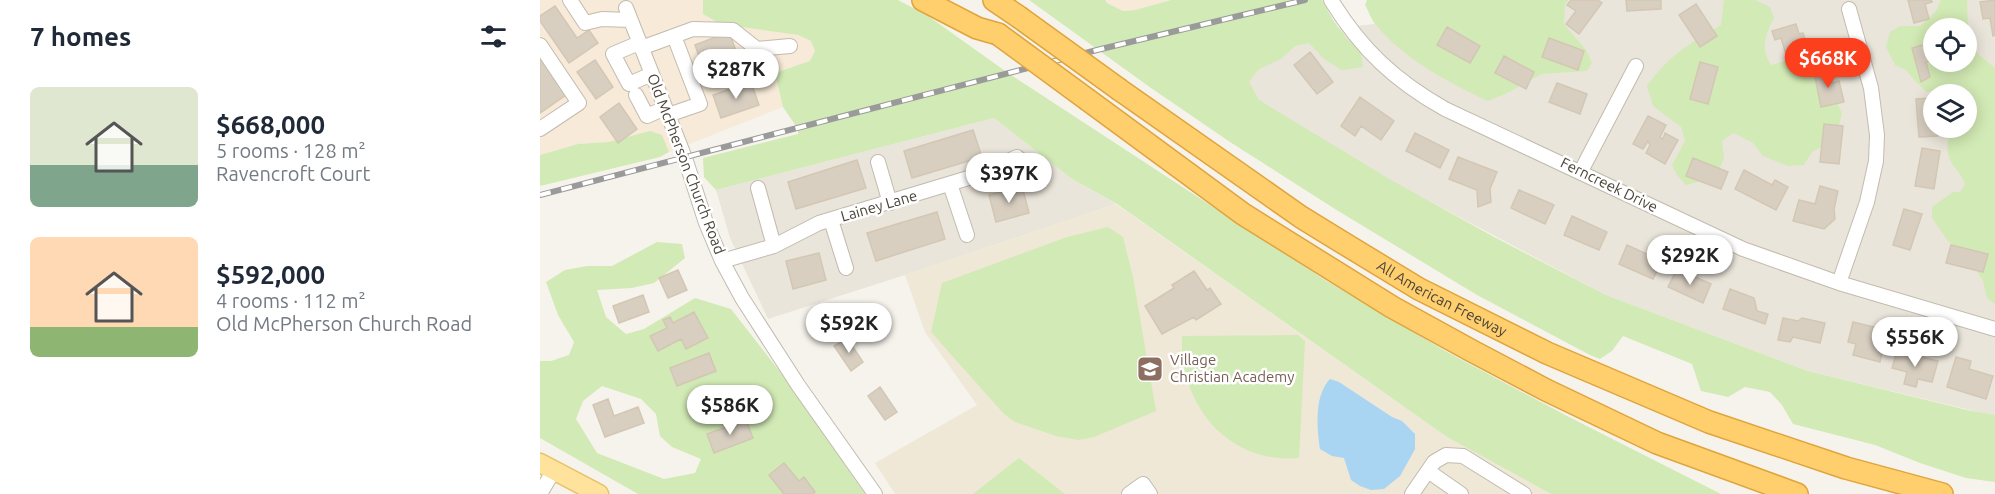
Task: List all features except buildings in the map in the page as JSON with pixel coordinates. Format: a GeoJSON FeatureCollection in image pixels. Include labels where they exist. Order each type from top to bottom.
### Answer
{"type":"FeatureCollection","features":[{"type":"Feature","properties":{"kind":"highway"},"geometry":{"type":"LineString","coordinates":[[923,0],[986,28]]}},
{"type":"Feature","properties":{"kind":"highway","name":"All American Freeway"},"geometry":{"type":"LineString","coordinates":[[950,0],[1243,214],[1372,295],[1546,390],[1657,443],[1797,494]]}},
{"type":"Feature","properties":{"kind":"highway","name":"All American Freeway"},"geometry":{"type":"LineString","coordinates":[[994,0],[1320,230],[1419,289],[1527,344],[1625,388],[1709,422],[1846,468],[1942,494]]}},
{"type":"Feature","properties":{"kind":"main road"},"geometry":{"type":"LineString","coordinates":[[547,467],[599,494]]}},
{"type":"Feature","properties":{"kind":"street","name":"Old McPherson Church Road"},"geometry":{"type":"LineString","coordinates":[[570,0],[585,23],[628,14],[685,158],[706,223],[722,261],[742,298],[792,375],[875,494]]}},
{"type":"Feature","properties":{"kind":"street","name":"Ferncreek Drive"},"geometry":{"type":"LineString","coordinates":[[1331,0],[1350,28],[1380,63],[1422,96],[1445,109],[1743,249],[1839,283],[1995,329]]}},
{"type":"Feature","properties":{"kind":"street"},"geometry":{"type":"LineString","coordinates":[[1839,283],[1867,202],[1876,161],[1877,135],[1871,88],[1849,9]]}},
{"type":"Feature","properties":{"kind":"street"},"geometry":{"type":"LineString","coordinates":[[652,74],[629,84],[613,54],[693,29],[733,30],[757,48],[790,46]]}},
{"type":"Feature","properties":{"kind":"street"},"geometry":{"type":"LineString","coordinates":[[636,95],[647,116],[700,104],[674,36]]}},
{"type":"Feature","properties":{"kind":"street"},"geometry":{"type":"LineString","coordinates":[[540,45],[579,103],[540,129]]}},
{"type":"Feature","properties":{"kind":"street"},"geometry":{"type":"LineString","coordinates":[[1581,171],[1636,66]]}},
{"type":"Feature","properties":{"kind":"street","name":"Lainey Lane"},"geometry":{"type":"LineString","coordinates":[[722,261],[774,246],[819,223],[975,176],[1017,157],[1033,169]]}},
{"type":"Feature","properties":{"kind":"street"},"geometry":{"type":"LineString","coordinates":[[878,162],[890,203]]}},
{"type":"Feature","properties":{"kind":"street"},"geometry":{"type":"LineString","coordinates":[[950,184],[967,235]]}},
{"type":"Feature","properties":{"kind":"street"},"geometry":{"type":"LineString","coordinates":[[758,188],[774,246]]}},
{"type":"Feature","properties":{"kind":"street"},"geometry":{"type":"LineString","coordinates":[[831,220],[846,268]]}},
{"type":"Feature","properties":{"kind":"street"},"geometry":{"type":"LineString","coordinates":[[1412,494],[1434,462],[1446,455],[1463,456],[1524,494]]}},
{"type":"Feature","properties":{"kind":"street"},"geometry":{"type":"LineString","coordinates":[[540,494],[547,467]]}},
{"type":"Feature","properties":{"kind":"street"},"geometry":{"type":"LineString","coordinates":[[1428,471],[1461,494]]}},
{"type":"Feature","properties":{"kind":"street"},"geometry":{"type":"LineString","coordinates":[[1129,494],[1143,484],[1150,494]]}},
{"type":"Feature","properties":{"kind":"shaded area"},"geometry":{"type":"Polygon","coordinates":[[[540,0],[703,0],[703,14],[720,24],[798,35],[811,41],[815,52],[811,61],[775,73],[783,107],[669,152],[609,142],[578,144],[540,155],[540,0]]]}},
{"type":"Feature","properties":{"kind":"shaded area"},"geometry":{"type":"Polygon","coordinates":[[[1105,0],[1171,0],[1123,11],[1105,0]]]}},
{"type":"Feature","properties":{"kind":"shaded area"},"geometry":{"type":"Polygon","coordinates":[[[1503,0],[1995,0],[1995,416],[1808,371],[1606,295],[1164,60],[1189,45],[1375,24],[1503,0]]]}},
{"type":"Feature","properties":{"kind":"shaded area"},"geometry":{"type":"Polygon","coordinates":[[[994,118],[1072,179],[1116,204],[768,319],[730,238],[716,190],[994,118]]]}},
{"type":"Feature","properties":{"kind":"shaded area","name":"Village Christian Academy"},"geometry":{"type":"Polygon","coordinates":[[[1116,204],[1447,437],[1551,494],[895,494],[875,463],[977,405],[925,332],[905,275],[1116,204]]]}},
{"type":"Feature","properties":{"kind":"green space"},"geometry":{"type":"Polygon","coordinates":[[[703,0],[898,0],[928,16],[1008,73],[1325,280],[1447,352],[1721,494],[1551,494],[1447,437],[1117,204],[1072,179],[994,118],[716,190],[704,177],[703,158],[798,134],[798,129],[783,107],[775,73],[810,61],[815,51],[811,41],[798,35],[720,24],[703,14],[703,0]]]}},
{"type":"Feature","properties":{"kind":"green space"},"geometry":{"type":"Polygon","coordinates":[[[1029,0],[1105,0],[1123,11],[1171,0],[1322,0],[1346,38],[1361,52],[1363,67],[1342,70],[1324,59],[1309,43],[1295,46],[1281,59],[1259,69],[1249,82],[1259,100],[1391,180],[1606,295],[1808,371],[1995,415],[1995,482],[1966,478],[1875,445],[1793,424],[1782,405],[1770,392],[1745,387],[1728,397],[1701,391],[1692,364],[1623,336],[1612,351],[1600,359],[1590,355],[1477,295],[1335,209],[1230,142],[1029,0]]]}},
{"type":"Feature","properties":{"kind":"green space"},"geometry":{"type":"Polygon","coordinates":[[[1367,0],[1569,0],[1565,4],[1564,24],[1586,50],[1592,63],[1587,71],[1542,74],[1488,101],[1443,78],[1400,49],[1374,23],[1365,5],[1367,0]]]}},
{"type":"Feature","properties":{"kind":"green space"},"geometry":{"type":"Polygon","coordinates":[[[1724,0],[1755,0],[1770,7],[1774,18],[1766,36],[1765,47],[1771,65],[1793,59],[1809,65],[1824,76],[1842,114],[1837,132],[1829,143],[1812,152],[1804,165],[1788,166],[1763,156],[1753,143],[1734,133],[1722,141],[1724,158],[1716,177],[1686,185],[1672,165],[1685,141],[1681,127],[1653,106],[1647,86],[1672,58],[1689,44],[1721,25],[1724,0]]]}},
{"type":"Feature","properties":{"kind":"green space"},"geometry":{"type":"Polygon","coordinates":[[[1941,0],[1967,0],[1968,18],[1929,18],[1936,11],[1941,0]]]}},
{"type":"Feature","properties":{"kind":"green space"},"geometry":{"type":"Polygon","coordinates":[[[1923,23],[1923,72],[1977,72],[1977,53],[1995,68],[1995,304],[1987,298],[1983,281],[1967,256],[1948,241],[1932,218],[1932,207],[1953,192],[1960,192],[1965,184],[1948,154],[1949,138],[1977,138],[1977,84],[1923,84],[1923,88],[1906,70],[1895,65],[1886,47],[1890,32],[1900,26],[1920,26],[1923,23]]]}},
{"type":"Feature","properties":{"kind":"green space"},"geometry":{"type":"Polygon","coordinates":[[[650,131],[662,135],[669,152],[660,157],[540,186],[540,155],[578,144],[609,142],[650,131]]]}},
{"type":"Feature","properties":{"kind":"green space"},"geometry":{"type":"Polygon","coordinates":[[[1108,227],[1123,237],[1133,277],[1156,411],[1094,437],[1078,440],[1056,436],[1015,422],[1004,414],[931,332],[942,283],[1067,237],[1108,227]]]}},
{"type":"Feature","properties":{"kind":"green space"},"geometry":{"type":"Polygon","coordinates":[[[657,242],[682,244],[685,258],[654,283],[632,288],[597,290],[606,317],[626,334],[644,329],[695,298],[731,309],[784,377],[865,494],[638,494],[540,438],[540,361],[551,361],[569,355],[574,342],[558,315],[546,282],[565,270],[587,266],[612,266],[657,242]],[[602,386],[583,401],[576,419],[597,453],[664,479],[695,473],[701,459],[672,447],[660,436],[656,414],[641,399],[602,386]]]}},
{"type":"Feature","properties":{"kind":"green space"},"geometry":{"type":"Polygon","coordinates":[[[1298,335],[1305,341],[1299,458],[1273,457],[1250,451],[1230,440],[1212,425],[1199,406],[1189,385],[1183,361],[1182,336],[1298,335]]]}},
{"type":"Feature","properties":{"kind":"green space"},"geometry":{"type":"Polygon","coordinates":[[[1019,458],[1065,494],[973,494],[1019,458]]]}},
{"type":"Feature","properties":{"kind":"water"},"geometry":{"type":"Polygon","coordinates":[[[1330,379],[1339,382],[1392,417],[1402,421],[1415,434],[1415,449],[1400,476],[1384,489],[1371,490],[1360,486],[1351,480],[1344,458],[1332,456],[1320,449],[1319,403],[1321,394],[1330,379]]]}},
{"type":"Feature","properties":{"kind":"railway"},"geometry":{"type":"LineString","coordinates":[[540,195],[1097,50],[1305,0]]}},
{"type":"Feature","properties":{"kind":"place","name":"Village Christian Academy"},"geometry":{"type":"Point","coordinates":[1150,369]}}]}
